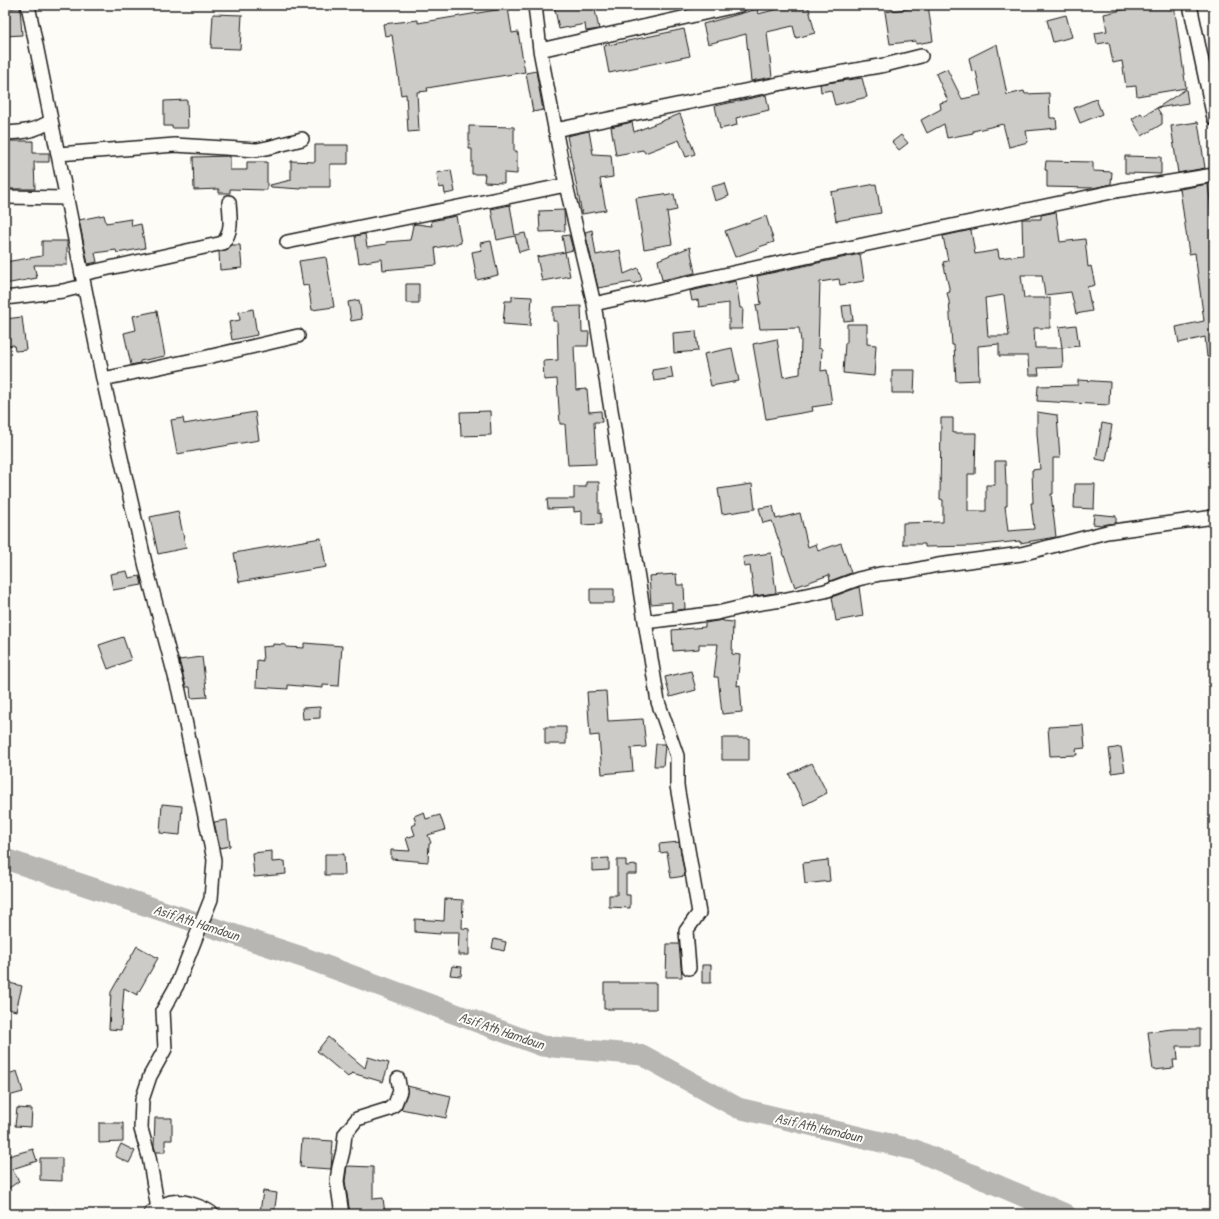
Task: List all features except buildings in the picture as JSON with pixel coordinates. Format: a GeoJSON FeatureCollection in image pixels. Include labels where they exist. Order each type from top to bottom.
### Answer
{"type":"FeatureCollection","features":[{"type":"Feature","properties":{"kind":"street"},"geometry":{"type":"LineString","coordinates":[[28,5],[103,378],[146,567],[179,691],[214,860],[210,899],[177,985],[162,1010],[164,1049],[150,1076],[142,1100],[141,1129],[149,1156],[155,1211],[177,1202],[204,1209],[210,1214]]}},
{"type":"Feature","properties":{"kind":"street"},"geometry":{"type":"LineString","coordinates":[[535,5],[540,50],[555,130],[566,185],[594,304],[658,702],[677,756],[677,786],[699,914],[686,931],[689,968]]}},
{"type":"Feature","properties":{"kind":"street"},"geometry":{"type":"LineString","coordinates":[[540,50],[740,5]]}},
{"type":"Feature","properties":{"kind":"street"},"geometry":{"type":"LineString","coordinates":[[1190,5],[1211,92],[1214,118]]}},
{"type":"Feature","properties":{"kind":"street"},"geometry":{"type":"LineString","coordinates":[[555,130],[793,80],[885,65],[921,56]]}},
{"type":"Feature","properties":{"kind":"street"},"geometry":{"type":"LineString","coordinates":[[5,133],[32,131],[51,121]]}},
{"type":"Feature","properties":{"kind":"street"},"geometry":{"type":"LineString","coordinates":[[58,154],[175,145],[257,150],[302,139]]}},
{"type":"Feature","properties":{"kind":"street"},"geometry":{"type":"LineString","coordinates":[[594,304],[778,263],[1113,192],[1214,175]]}},
{"type":"Feature","properties":{"kind":"street"},"geometry":{"type":"LineString","coordinates":[[287,242],[566,185]]}},
{"type":"Feature","properties":{"kind":"street"},"geometry":{"type":"LineString","coordinates":[[5,197],[67,198]]}},
{"type":"Feature","properties":{"kind":"street"},"geometry":{"type":"LineString","coordinates":[[5,298],[63,291],[83,280],[223,243],[229,236],[229,202]]}},
{"type":"Feature","properties":{"kind":"street"},"geometry":{"type":"LineString","coordinates":[[103,378],[203,358],[298,336]]}},
{"type":"Feature","properties":{"kind":"street"},"geometry":{"type":"LineString","coordinates":[[645,622],[717,613],[755,604],[825,592],[858,579],[880,574],[1021,554],[1107,532],[1214,517]]}},
{"type":"Feature","properties":{"kind":"street"},"geometry":{"type":"LineString","coordinates":[[342,1214],[337,1181],[345,1134],[357,1119],[389,1109],[395,1104],[400,1091],[398,1079]]}},
{"type":"Feature","properties":{"kind":"waterway","name":"Asif Ath Hamdoun"},"geometry":{"type":"LineString","coordinates":[[5,859],[305,958],[542,1046],[642,1055],[738,1108],[915,1150],[1065,1214]]}}]}
